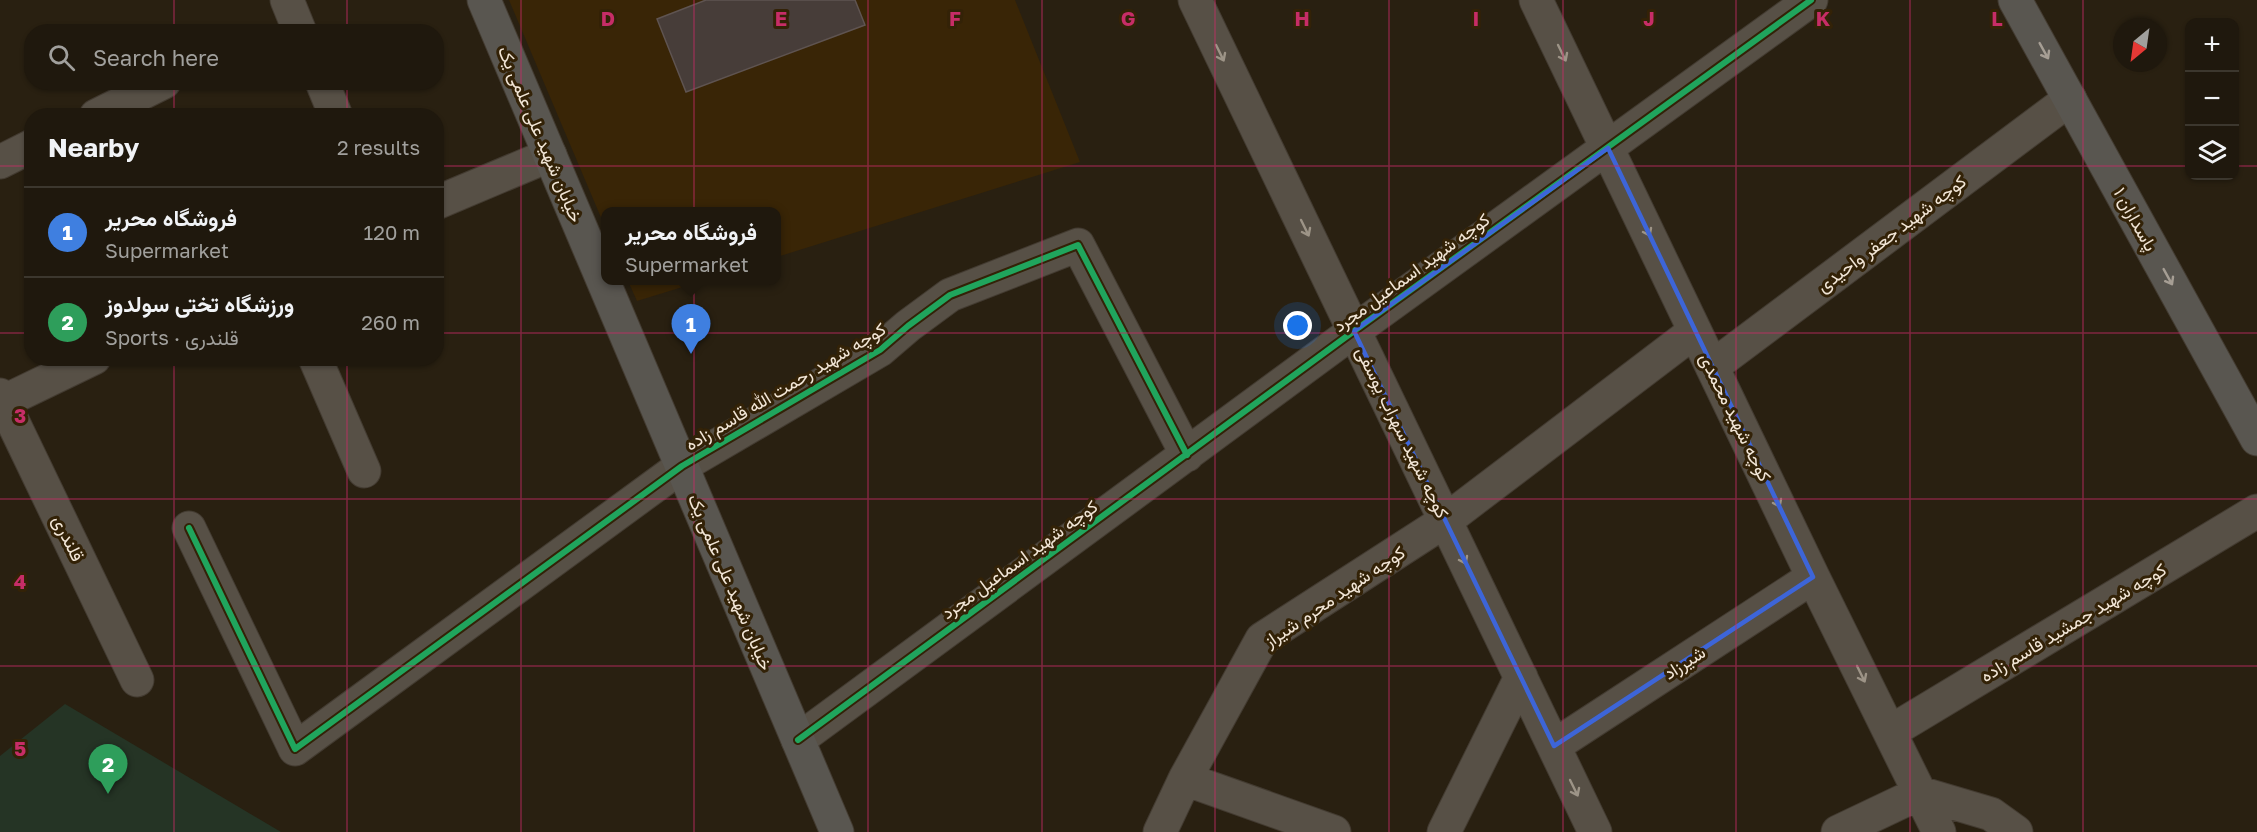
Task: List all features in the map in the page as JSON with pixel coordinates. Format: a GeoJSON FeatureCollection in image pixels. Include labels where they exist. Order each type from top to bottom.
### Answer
{"type":"FeatureCollection","features":[{"type":"Feature","properties":{"kind":"main road","name":"خیابان شهید علی علمی یک"},"geometry":{"type":"LineString","coordinates":[[484,0],[601,275]]}},
{"type":"Feature","properties":{"kind":"main road","name":"پاسداران ۱"},"geometry":{"type":"LineString","coordinates":[[2015,0],[2257,437]]}},
{"type":"Feature","properties":{"kind":"main road","name":"خیابان شهید علی علمی یک"},"geometry":{"type":"LineString","coordinates":[[605,285],[837,832]]}},
{"type":"Feature","properties":{"kind":"street","name":"کوچه شهید سهراب یوسفی"},"geometry":{"type":"LineString","coordinates":[[1195,0],[1595,832]]}},
{"type":"Feature","properties":{"kind":"street","name":"کوچه شهید محمدی"},"geometry":{"type":"LineString","coordinates":[[1536,0],[1813,577],[1939,832]]}},
{"type":"Feature","properties":{"kind":"street","name":"کوچه شهید اسماعیل مجرد"},"geometry":{"type":"LineString","coordinates":[[798,740],[1354,331],[1811,0]]}},
{"type":"Feature","properties":{"kind":"street"},"geometry":{"type":"LineString","coordinates":[[112,108],[148,90]]}},
{"type":"Feature","properties":{"kind":"street"},"geometry":{"type":"LineString","coordinates":[[325,90],[333,108]]}},
{"type":"Feature","properties":{"kind":"street","name":"کوچه شهید جعفر واحیدی"},"geometry":{"type":"LineString","coordinates":[[1712,367],[2070,99]]}},
{"type":"Feature","properties":{"kind":"street"},"geometry":{"type":"LineString","coordinates":[[0,162],[24,150]]}},
{"type":"Feature","properties":{"kind":"street"},"geometry":{"type":"LineString","coordinates":[[444,200],[550,155]]}},
{"type":"Feature","properties":{"kind":"street","name":"کوچه شهید رحمت الله قاسم زاده"},"geometry":{"type":"LineString","coordinates":[[682,466],[880,350],[950,295],[1078,245],[1187,455]]}},
{"type":"Feature","properties":{"kind":"street","name":"کوچه شهید محرم شیراز"},"geometry":{"type":"LineString","coordinates":[[1160,832],[1185,779],[1262,639],[1445,521],[1695,331]]}},
{"type":"Feature","properties":{"kind":"street"},"geometry":{"type":"LineString","coordinates":[[1,398],[75,366]]}},
{"type":"Feature","properties":{"kind":"street"},"geometry":{"type":"LineString","coordinates":[[318,366],[364,471]]}},
{"type":"Feature","properties":{"kind":"street","name":"قلندری"},"geometry":{"type":"LineString","coordinates":[[1,398],[137,680]]}},
{"type":"Feature","properties":{"kind":"street"},"geometry":{"type":"LineString","coordinates":[[189,528],[296,749],[682,466]]}},
{"type":"Feature","properties":{"kind":"street","name":"کوچه شهید جمشید قاسم زاده"},"geometry":{"type":"LineString","coordinates":[[1890,732],[2257,511]]}},
{"type":"Feature","properties":{"kind":"street","name":"شیرزاد"},"geometry":{"type":"LineString","coordinates":[[1554,746],[1813,577]]}},
{"type":"Feature","properties":{"kind":"street"},"geometry":{"type":"LineString","coordinates":[[1444,832],[1521,677]]}},
{"type":"Feature","properties":{"kind":"street"},"geometry":{"type":"LineString","coordinates":[[1185,779],[1334,832]]}},
{"type":"Feature","properties":{"kind":"street"},"geometry":{"type":"LineString","coordinates":[[1838,832],[1920,793],[1991,814],[2016,832]]}},
{"type":"Feature","properties":{"kind":"highlighted area"},"geometry":{"type":"Polygon","coordinates":[[[1608,148],[1813,577],[1554,746],[1354,331],[1608,148]]]}},
{"type":"Feature","properties":{"kind":"shaded area"},"geometry":{"type":"Polygon","coordinates":[[[509,0],[1015,0],[1080,162],[781,256],[781,207],[601,207],[601,218],[509,0]]]}},
{"type":"Feature","properties":{"kind":"shaded area"},"geometry":{"type":"Polygon","coordinates":[[[630,285],[689,285],[637,301],[630,285]]]}},
{"type":"Feature","properties":{"kind":"green space"},"geometry":{"type":"Polygon","coordinates":[[[65,704],[281,832],[0,832],[0,756],[65,704]]]}},
{"type":"Feature","properties":{"kind":"building"},"geometry":{"type":"Polygon","coordinates":[[[706,0],[855,0],[865,25],[686,92],[657,19],[706,0]]]}},
{"type":"Feature","properties":{"kind":"cycle path"},"geometry":{"type":"LineString","coordinates":[[798,740],[1354,331],[1811,0]]}},
{"type":"Feature","properties":{"kind":"cycle path"},"geometry":{"type":"LineString","coordinates":[[189,528],[295,749],[682,466],[880,350],[950,295],[1078,245],[1187,455]]}},
{"type":"Feature","properties":{"kind":"place","name":"فروشگاه محریر"},"geometry":{"type":"Point","coordinates":[691,354]}},
{"type":"Feature","properties":{"kind":"place","name":"ورزشگاه تختی سولدوز"},"geometry":{"type":"Point","coordinates":[108,794]}}]}
